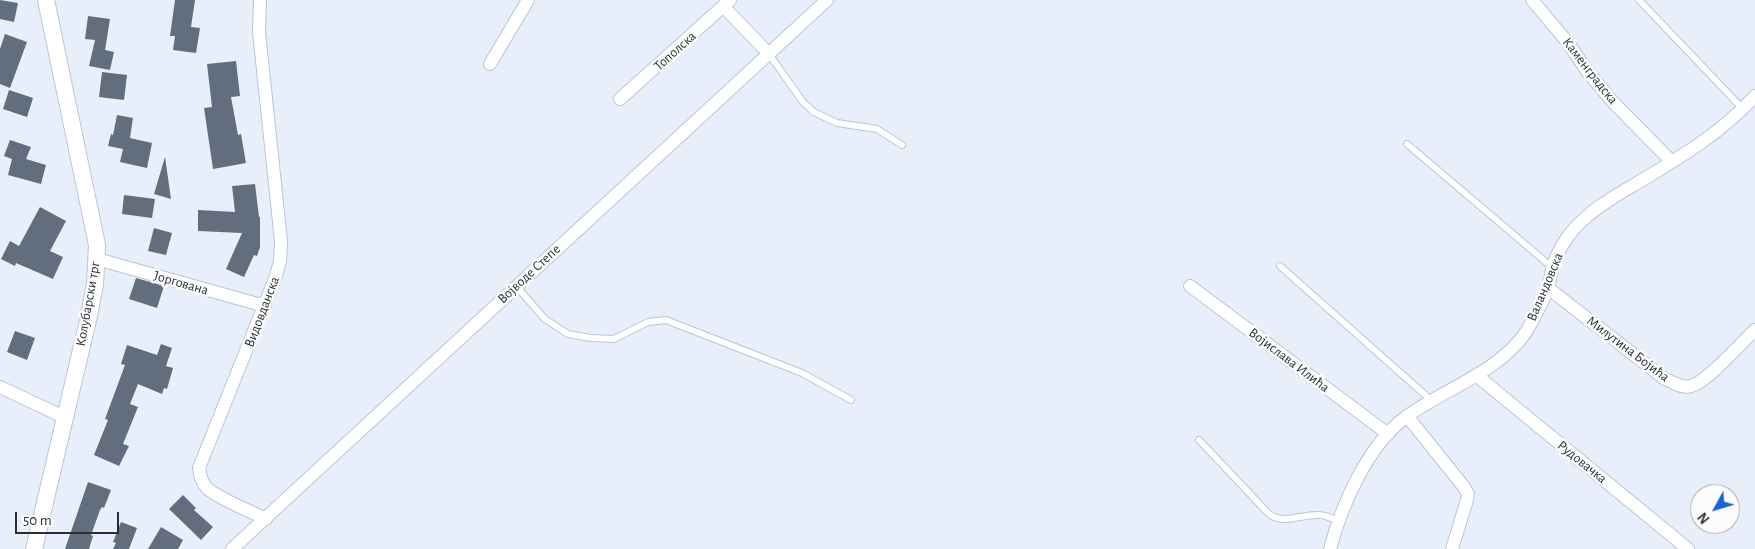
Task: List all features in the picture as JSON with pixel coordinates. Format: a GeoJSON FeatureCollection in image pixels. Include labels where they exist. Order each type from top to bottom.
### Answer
{"type":"FeatureCollection","features":[{"type":"Feature","properties":{"kind":"street","name":"Колубарски трг"},"geometry":{"type":"LineString","coordinates":[[34,549],[95,284],[97,259],[94,221],[46,0]]}},
{"type":"Feature","properties":{"kind":"street","name":"Видовданска"},"geometry":{"type":"LineString","coordinates":[[260,0],[259,32],[281,241],[280,261],[265,306],[200,468],[200,476],[205,486],[214,493],[266,519]]}},
{"type":"Feature","properties":{"kind":"street"},"geometry":{"type":"LineString","coordinates":[[490,64],[528,0]]}},
{"type":"Feature","properties":{"kind":"street","name":"Војводе Степе"},"geometry":{"type":"LineString","coordinates":[[232,549],[827,0]]}},
{"type":"Feature","properties":{"kind":"street","name":"Каменградска"},"geometry":{"type":"LineString","coordinates":[[1532,0],[1570,44],[1587,71],[1612,100],[1672,162]]}},
{"type":"Feature","properties":{"kind":"street"},"geometry":{"type":"LineString","coordinates":[[728,3],[769,54]]}},
{"type":"Feature","properties":{"kind":"street","name":"Тополска"},"geometry":{"type":"LineString","coordinates":[[620,100],[728,3]]}},
{"type":"Feature","properties":{"kind":"street","name":"Валандовска"},"geometry":{"type":"LineString","coordinates":[[1330,549],[1338,521],[1371,456],[1388,434],[1407,416],[1476,375],[1512,349],[1526,332],[1548,288],[1553,268],[1569,236],[1583,219],[1714,134],[1755,96]]}},
{"type":"Feature","properties":{"kind":"street","name":"Јоргована"},"geometry":{"type":"LineString","coordinates":[[97,259],[265,306]]}},
{"type":"Feature","properties":{"kind":"street","name":"Војислава Илића"},"geometry":{"type":"LineString","coordinates":[[1190,286],[1388,434]]}},
{"type":"Feature","properties":{"kind":"street","name":"Милутина Бојића"},"geometry":{"type":"LineString","coordinates":[[1548,288],[1665,379],[1678,385],[1689,387],[1701,382],[1755,330]]}},
{"type":"Feature","properties":{"kind":"street","name":"Рудовачка"},"geometry":{"type":"LineString","coordinates":[[1476,375],[1688,549]]}},
{"type":"Feature","properties":{"kind":"street"},"geometry":{"type":"LineString","coordinates":[[0,387],[64,417]]}},
{"type":"Feature","properties":{"kind":"street"},"geometry":{"type":"LineString","coordinates":[[1407,416],[1468,494],[1452,549]]}},
{"type":"Feature","properties":{"kind":"lane"},"geometry":{"type":"LineString","coordinates":[[1639,0],[1743,109]]}},
{"type":"Feature","properties":{"kind":"lane"},"geometry":{"type":"LineString","coordinates":[[769,54],[803,102],[814,112],[837,123],[877,129],[902,145]]}},
{"type":"Feature","properties":{"kind":"lane"},"geometry":{"type":"LineString","coordinates":[[1407,144],[1553,268]]}},
{"type":"Feature","properties":{"kind":"lane"},"geometry":{"type":"LineString","coordinates":[[1280,266],[1432,402]]}},
{"type":"Feature","properties":{"kind":"lane"},"geometry":{"type":"LineString","coordinates":[[516,286],[545,319],[568,334],[614,340],[648,322],[666,320],[802,373],[851,400]]}},
{"type":"Feature","properties":{"kind":"lane"},"geometry":{"type":"LineString","coordinates":[[1199,440],[1268,514],[1275,519],[1321,515],[1338,521]]}},
{"type":"Feature","properties":{"kind":"building"},"geometry":{"type":"Polygon","coordinates":[[[0,0],[18,3],[14,22],[0,19],[0,0]]]}},
{"type":"Feature","properties":{"kind":"building"},"geometry":{"type":"Polygon","coordinates":[[[175,0],[195,0],[191,27],[200,28],[196,53],[173,50],[175,36],[170,36],[175,0]]]}},
{"type":"Feature","properties":{"kind":"building"},"geometry":{"type":"Polygon","coordinates":[[[88,16],[110,19],[105,50],[114,52],[110,70],[89,66],[95,40],[85,39],[88,16]]]}},
{"type":"Feature","properties":{"kind":"building"},"geometry":{"type":"Polygon","coordinates":[[[5,34],[27,42],[10,88],[0,84],[0,49],[5,34]]]}},
{"type":"Feature","properties":{"kind":"building"},"geometry":{"type":"Polygon","coordinates":[[[236,61],[240,96],[231,97],[238,135],[241,134],[246,163],[213,169],[204,108],[212,107],[207,64],[236,61]]]}},
{"type":"Feature","properties":{"kind":"building"},"geometry":{"type":"Polygon","coordinates":[[[102,72],[127,75],[124,100],[99,97],[102,72]]]}},
{"type":"Feature","properties":{"kind":"building"},"geometry":{"type":"Polygon","coordinates":[[[9,90],[33,98],[27,117],[3,109],[9,90]]]}},
{"type":"Feature","properties":{"kind":"building"},"geometry":{"type":"Polygon","coordinates":[[[117,115],[133,118],[130,138],[152,143],[147,168],[120,162],[123,149],[108,146],[111,134],[113,135],[117,115]]]}},
{"type":"Feature","properties":{"kind":"building"},"geometry":{"type":"Polygon","coordinates":[[[10,140],[31,147],[26,159],[46,165],[41,184],[8,175],[12,159],[4,156],[10,140]]]}},
{"type":"Feature","properties":{"kind":"building"},"geometry":{"type":"Polygon","coordinates":[[[165,157],[171,199],[154,194],[165,157]]]}},
{"type":"Feature","properties":{"kind":"building"},"geometry":{"type":"Polygon","coordinates":[[[255,184],[260,217],[260,247],[257,256],[254,255],[244,277],[226,269],[242,233],[198,231],[198,210],[235,212],[232,186],[255,184]]]}},
{"type":"Feature","properties":{"kind":"building"},"geometry":{"type":"Polygon","coordinates":[[[124,195],[155,199],[152,218],[122,214],[124,195]]]}},
{"type":"Feature","properties":{"kind":"building"},"geometry":{"type":"Polygon","coordinates":[[[40,207],[66,221],[50,251],[63,257],[53,279],[16,263],[15,266],[1,259],[10,241],[19,246],[40,207]]]}},
{"type":"Feature","properties":{"kind":"building"},"geometry":{"type":"Polygon","coordinates":[[[154,228],[172,233],[166,255],[148,251],[154,228]]]}},
{"type":"Feature","properties":{"kind":"building"},"geometry":{"type":"Polygon","coordinates":[[[136,278],[164,286],[157,308],[129,299],[136,278]]]}},
{"type":"Feature","properties":{"kind":"building"},"geometry":{"type":"Polygon","coordinates":[[[15,331],[35,338],[27,360],[7,352],[15,331]]]}},
{"type":"Feature","properties":{"kind":"building"},"geometry":{"type":"Polygon","coordinates":[[[161,344],[172,348],[166,366],[173,368],[167,389],[164,388],[162,394],[138,384],[130,404],[138,407],[123,444],[129,446],[119,466],[94,455],[108,420],[105,419],[125,365],[121,364],[127,345],[157,355],[161,344]]]}},
{"type":"Feature","properties":{"kind":"building"},"geometry":{"type":"Polygon","coordinates":[[[88,482],[111,490],[104,508],[102,507],[100,510],[91,535],[93,536],[89,549],[65,549],[88,482]]]}},
{"type":"Feature","properties":{"kind":"building"},"geometry":{"type":"Polygon","coordinates":[[[183,495],[196,508],[194,510],[213,527],[201,540],[169,509],[183,495]]]}},
{"type":"Feature","properties":{"kind":"building"},"geometry":{"type":"Polygon","coordinates":[[[121,522],[137,528],[129,549],[113,549],[116,543],[113,542],[121,522]]]}},
{"type":"Feature","properties":{"kind":"building"},"geometry":{"type":"Polygon","coordinates":[[[161,527],[183,540],[178,549],[148,549],[161,527]]]}}]}
